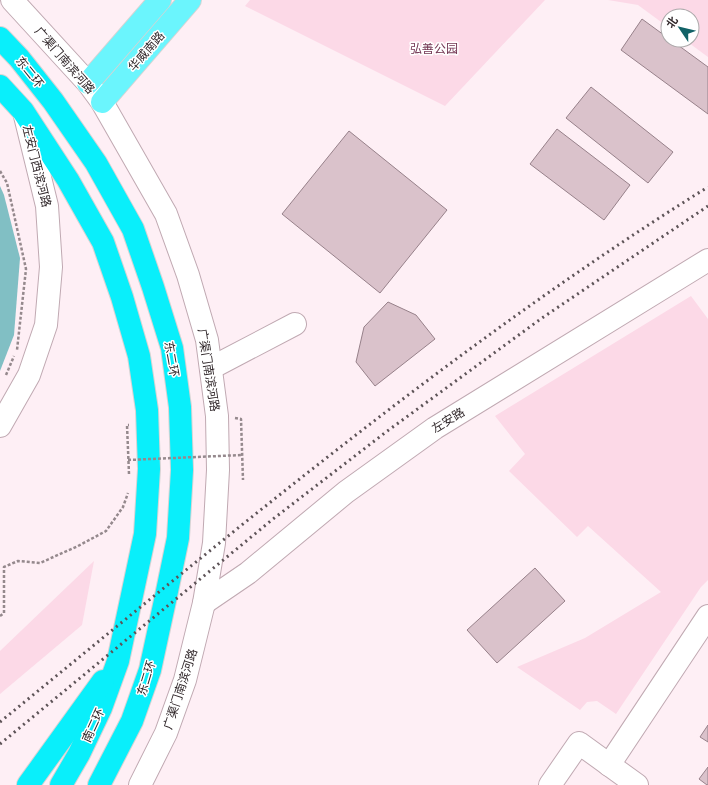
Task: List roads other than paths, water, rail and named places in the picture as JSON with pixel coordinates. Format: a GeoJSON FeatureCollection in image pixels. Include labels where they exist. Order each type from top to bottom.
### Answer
{"type":"FeatureCollection","features":[{"type":"Feature","properties":{"kind":"highway","name":"东二环"},"geometry":{"type":"LineString","coordinates":[[0,38],[19,58],[52,100],[92,157],[133,229],[172,348],[180,407],[182,470],[178,538],[150,670],[132,721],[100,785]]}},
{"type":"Feature","properties":{"kind":"highway"},"geometry":{"type":"LineString","coordinates":[[0,86],[23,111],[68,180],[103,242],[122,297],[139,356],[147,410],[149,469],[145,534],[118,661],[28,785]]}},
{"type":"Feature","properties":{"kind":"highway","name":"南二环"},"geometry":{"type":"LineString","coordinates":[[61,785],[79,754],[101,708],[118,661]]}},
{"type":"Feature","properties":{"kind":"main road","name":"华威南路"},"geometry":{"type":"LineString","coordinates":[[88,83],[160,0]]}},
{"type":"Feature","properties":{"kind":"main road","name":"华威南路"},"geometry":{"type":"LineString","coordinates":[[102,102],[190,0]]}},
{"type":"Feature","properties":{"kind":"street","name":"广渠门南滨河路"},"geometry":{"type":"LineString","coordinates":[[12,0],[88,83],[102,102],[166,214],[188,275],[208,340],[216,404],[218,470],[214,543],[204,603],[180,693],[166,733],[140,785]]}},
{"type":"Feature","properties":{"kind":"street","name":"左安门西滨河路"},"geometry":{"type":"LineString","coordinates":[[0,426],[30,375],[46,325],[51,267],[48,206],[23,111]]}},
{"type":"Feature","properties":{"kind":"street","name":"左安路"},"geometry":{"type":"LineString","coordinates":[[204,603],[248,573],[346,492],[435,428],[706,266]]}},
{"type":"Feature","properties":{"kind":"street"},"geometry":{"type":"LineString","coordinates":[[211,368],[296,324]]}},
{"type":"Feature","properties":{"kind":"street"},"geometry":{"type":"LineString","coordinates":[[609,765],[708,616]]}},
{"type":"Feature","properties":{"kind":"street"},"geometry":{"type":"LineString","coordinates":[[550,785],[579,744],[637,785]]}},
{"type":"Feature","properties":{"kind":"water"},"geometry":{"type":"Polygon","coordinates":[[[0,186],[4,195],[20,258],[14,335],[0,371],[0,186]]]}},
{"type":"Feature","properties":{"kind":"railway"},"geometry":{"type":"LineString","coordinates":[[0,722],[258,512],[434,376],[524,310],[615,247],[708,187]]}},
{"type":"Feature","properties":{"kind":"railway"},"geometry":{"type":"LineString","coordinates":[[0,744],[273,519],[386,432],[542,318],[708,206]]}},
{"type":"Feature","properties":{"kind":"park label","name":"弘善公园"},"geometry":{"type":"Point","coordinates":[434,48]}}]}
